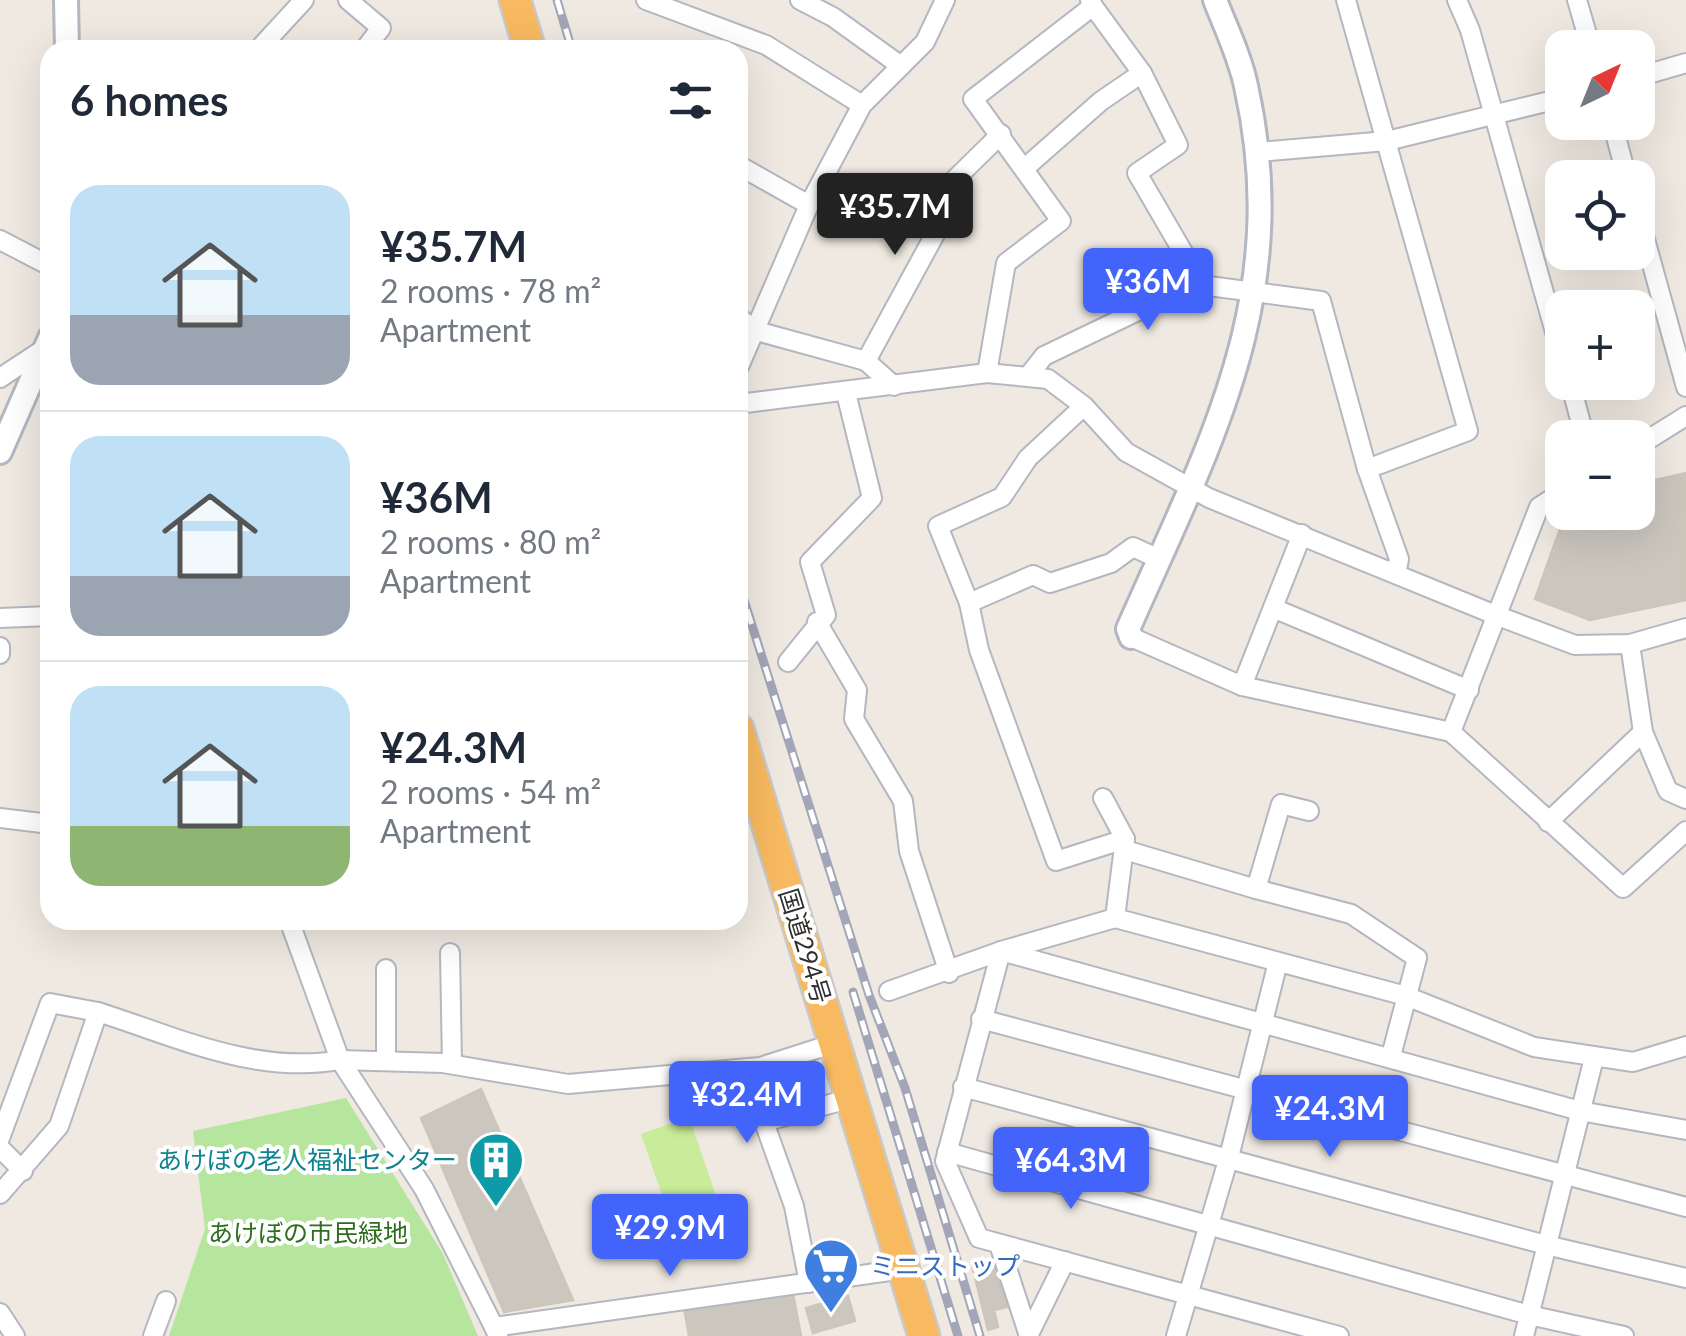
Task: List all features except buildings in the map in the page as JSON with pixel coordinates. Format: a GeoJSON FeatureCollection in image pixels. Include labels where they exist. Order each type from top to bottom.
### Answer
{"type":"FeatureCollection","features":[{"type":"Feature","properties":{"kind":"highway"},"geometry":{"type":"LineString","coordinates":[[514,0],[527,40]]}},
{"type":"Feature","properties":{"kind":"highway","name":"国道294号"},"geometry":{"type":"LineString","coordinates":[[748,761],[924,1336]]}},
{"type":"Feature","properties":{"kind":"street"},"geometry":{"type":"LineString","coordinates":[[66,0],[66,40]]}},
{"type":"Feature","properties":{"kind":"street"},"geometry":{"type":"LineString","coordinates":[[267,40],[304,0]]}},
{"type":"Feature","properties":{"kind":"street"},"geometry":{"type":"LineString","coordinates":[[348,0],[381,28],[372,40]]}},
{"type":"Feature","properties":{"kind":"street"},"geometry":{"type":"LineString","coordinates":[[646,0],[766,44],[862,105]]}},
{"type":"Feature","properties":{"kind":"street"},"geometry":{"type":"LineString","coordinates":[[800,0],[833,17],[901,66]]}},
{"type":"Feature","properties":{"kind":"street"},"geometry":{"type":"LineString","coordinates":[[833,17],[844,0]]}},
{"type":"Feature","properties":{"kind":"street"},"geometry":{"type":"LineString","coordinates":[[748,343],[809,205],[862,105],[926,42],[945,0]]}},
{"type":"Feature","properties":{"kind":"street"},"geometry":{"type":"LineString","coordinates":[[1216,0],[1246,82],[1258,152],[1262,219],[1256,292],[1242,350],[1192,488],[1128,630],[1131,637],[1242,686],[1451,732],[1624,888],[1686,831]]}},
{"type":"Feature","properties":{"kind":"street"},"geometry":{"type":"LineString","coordinates":[[1346,0],[1468,431],[1368,469]]}},
{"type":"Feature","properties":{"kind":"street"},"geometry":{"type":"LineString","coordinates":[[1457,0],[1545,297]]}},
{"type":"Feature","properties":{"kind":"street"},"geometry":{"type":"LineString","coordinates":[[1578,0],[1586,30]]}},
{"type":"Feature","properties":{"kind":"street"},"geometry":{"type":"LineString","coordinates":[[987,373],[1006,263],[1061,220],[974,99],[1092,3],[1142,73],[1178,145],[1137,172],[1194,271],[1194,284]]}},
{"type":"Feature","properties":{"kind":"street"},"geometry":{"type":"LineString","coordinates":[[1655,72],[1686,63]]}},
{"type":"Feature","properties":{"kind":"street"},"geometry":{"type":"LineString","coordinates":[[1026,167],[1101,100],[1142,73]]}},
{"type":"Feature","properties":{"kind":"street"},"geometry":{"type":"LineString","coordinates":[[1258,152],[1387,141],[1545,103]]}},
{"type":"Feature","properties":{"kind":"street"},"geometry":{"type":"LineString","coordinates":[[866,361],[940,225],[940,194],[1000,134]]}},
{"type":"Feature","properties":{"kind":"street"},"geometry":{"type":"LineString","coordinates":[[748,171],[809,205]]}},
{"type":"Feature","properties":{"kind":"street"},"geometry":{"type":"LineString","coordinates":[[0,240],[40,261]]}},
{"type":"Feature","properties":{"kind":"street"},"geometry":{"type":"LineString","coordinates":[[1654,270],[1686,387]]}},
{"type":"Feature","properties":{"kind":"street"},"geometry":{"type":"LineString","coordinates":[[1029,375],[1044,356],[1194,284],[1321,300],[1368,469],[1399,559],[1396,574]]}},
{"type":"Feature","properties":{"kind":"street"},"geometry":{"type":"LineString","coordinates":[[748,325],[753,330],[866,361],[894,386]]}},
{"type":"Feature","properties":{"kind":"street"},"geometry":{"type":"LineString","coordinates":[[0,378],[40,348]]}},
{"type":"Feature","properties":{"kind":"street"},"geometry":{"type":"LineString","coordinates":[[0,452],[40,360]]}},
{"type":"Feature","properties":{"kind":"street"},"geometry":{"type":"LineString","coordinates":[[748,403],[987,373],[1029,375],[1048,380],[1084,406],[1113,442],[1192,488],[1498,616],[1574,645],[1630,644],[1686,628]]}},
{"type":"Feature","properties":{"kind":"street"},"geometry":{"type":"LineString","coordinates":[[788,662],[826,614],[810,562],[872,498],[846,393]]}},
{"type":"Feature","properties":{"kind":"street"},"geometry":{"type":"LineString","coordinates":[[1084,406],[1028,458],[1002,497],[938,526],[970,603],[979,650],[1056,861],[1125,844],[1256,889],[1351,914],[1417,958],[1392,1056]]}},
{"type":"Feature","properties":{"kind":"street"},"geometry":{"type":"LineString","coordinates":[[1655,435],[1686,416]]}},
{"type":"Feature","properties":{"kind":"street"},"geometry":{"type":"LineString","coordinates":[[1451,732],[1540,506],[1545,503]]}},
{"type":"Feature","properties":{"kind":"street"},"geometry":{"type":"LineString","coordinates":[[1242,686],[1302,534]]}},
{"type":"Feature","properties":{"kind":"street"},"geometry":{"type":"LineString","coordinates":[[970,603],[1033,576],[1050,583],[1111,563],[1133,547],[1159,559]]}},
{"type":"Feature","properties":{"kind":"street"},"geometry":{"type":"LineString","coordinates":[[1272,608],[1469,690]]}},
{"type":"Feature","properties":{"kind":"street"},"geometry":{"type":"LineString","coordinates":[[0,618],[40,616]]}},
{"type":"Feature","properties":{"kind":"street"},"geometry":{"type":"LineString","coordinates":[[818,622],[857,690],[854,719],[903,801],[909,850],[949,972]]}},
{"type":"Feature","properties":{"kind":"street"},"geometry":{"type":"LineString","coordinates":[[1630,644],[1643,732],[1668,791],[1686,799]]}},
{"type":"Feature","properties":{"kind":"street"},"geometry":{"type":"LineString","coordinates":[[1548,822],[1643,732]]}},
{"type":"Feature","properties":{"kind":"street"},"geometry":{"type":"LineString","coordinates":[[1102,798],[1125,844],[1115,918]]}},
{"type":"Feature","properties":{"kind":"street"},"geometry":{"type":"LineString","coordinates":[[1256,889],[1281,804],[1309,811]]}},
{"type":"Feature","properties":{"kind":"street"},"geometry":{"type":"LineString","coordinates":[[0,818],[40,823]]}},
{"type":"Feature","properties":{"kind":"street"},"geometry":{"type":"LineString","coordinates":[[890,990],[1001,951],[1115,918],[1406,996],[1534,1047],[1633,1062],[1686,1046]]}},
{"type":"Feature","properties":{"kind":"street"},"geometry":{"type":"LineString","coordinates":[[292,930],[340,1060],[424,1189],[496,1332],[904,1269]]}},
{"type":"Feature","properties":{"kind":"street"},"geometry":{"type":"LineString","coordinates":[[1001,951],[945,1161],[980,1238],[1339,1336]]}},
{"type":"Feature","properties":{"kind":"street"},"geometry":{"type":"LineString","coordinates":[[1001,951],[1580,1111],[1686,1130]]}},
{"type":"Feature","properties":{"kind":"street"},"geometry":{"type":"LineString","coordinates":[[450,953],[452,1064]]}},
{"type":"Feature","properties":{"kind":"street"},"geometry":{"type":"LineString","coordinates":[[1176,1336],[1229,1157],[1278,962]]}},
{"type":"Feature","properties":{"kind":"street"},"geometry":{"type":"LineString","coordinates":[[386,969],[386,1058]]}},
{"type":"Feature","properties":{"kind":"street"},"geometry":{"type":"LineString","coordinates":[[0,1138],[50,1003],[98,1012],[220,1055],[309,1066],[386,1058],[452,1064],[568,1084],[760,1067],[835,1043]]}},
{"type":"Feature","properties":{"kind":"street"},"geometry":{"type":"LineString","coordinates":[[0,1194],[59,1126],[98,1012]]}},
{"type":"Feature","properties":{"kind":"street"},"geometry":{"type":"LineString","coordinates":[[981,1019],[1686,1207]]}},
{"type":"Feature","properties":{"kind":"street"},"geometry":{"type":"LineString","coordinates":[[1524,1336],[1594,1058]]}},
{"type":"Feature","properties":{"kind":"street"},"geometry":{"type":"LineString","coordinates":[[963,1086],[1546,1245],[1686,1278]]}},
{"type":"Feature","properties":{"kind":"street"},"geometry":{"type":"LineString","coordinates":[[809,1283],[794,1206],[764,1122],[852,1098]]}},
{"type":"Feature","properties":{"kind":"street"},"geometry":{"type":"LineString","coordinates":[[1656,1123],[1686,1115]]}},
{"type":"Feature","properties":{"kind":"street"},"geometry":{"type":"LineString","coordinates":[[0,1148],[22,1171]]}},
{"type":"Feature","properties":{"kind":"street"},"geometry":{"type":"LineString","coordinates":[[947,1152],[1529,1315],[1624,1336]]}},
{"type":"Feature","properties":{"kind":"street"},"geometry":{"type":"LineString","coordinates":[[999,1244],[1029,1334]]}},
{"type":"Feature","properties":{"kind":"street"},"geometry":{"type":"LineString","coordinates":[[1029,1334],[1065,1261]]}},
{"type":"Feature","properties":{"kind":"street"},"geometry":{"type":"LineString","coordinates":[[152,1336],[166,1301]]}},
{"type":"Feature","properties":{"kind":"street"},"geometry":{"type":"LineString","coordinates":[[1,1317],[15,1336]]}},
{"type":"Feature","properties":{"kind":"green space","name":"あけぼの市民緑地"},"geometry":{"type":"Polygon","coordinates":[[[346,1098],[443,1254],[478,1336],[169,1336],[205,1229],[193,1131],[346,1098]]]}},
{"type":"Feature","properties":{"kind":"green space"},"geometry":{"type":"Polygon","coordinates":[[[689,1117],[724,1219],[676,1236],[641,1134],[689,1117]]]}},
{"type":"Feature","properties":{"kind":"railway"},"geometry":{"type":"LineString","coordinates":[[557,0],[569,40]]}},
{"type":"Feature","properties":{"kind":"railway"},"geometry":{"type":"LineString","coordinates":[[748,613],[869,995],[905,1088],[980,1336]]}},
{"type":"Feature","properties":{"kind":"railway"},"geometry":{"type":"LineString","coordinates":[[853,992],[958,1336]]}},
{"type":"Feature","properties":{"kind":"place","name":"あけぼの老人福祉センター"},"geometry":{"type":"Point","coordinates":[496,1209]}},
{"type":"Feature","properties":{"kind":"place","name":"ミニストップ"},"geometry":{"type":"Point","coordinates":[831,1315]}}]}
